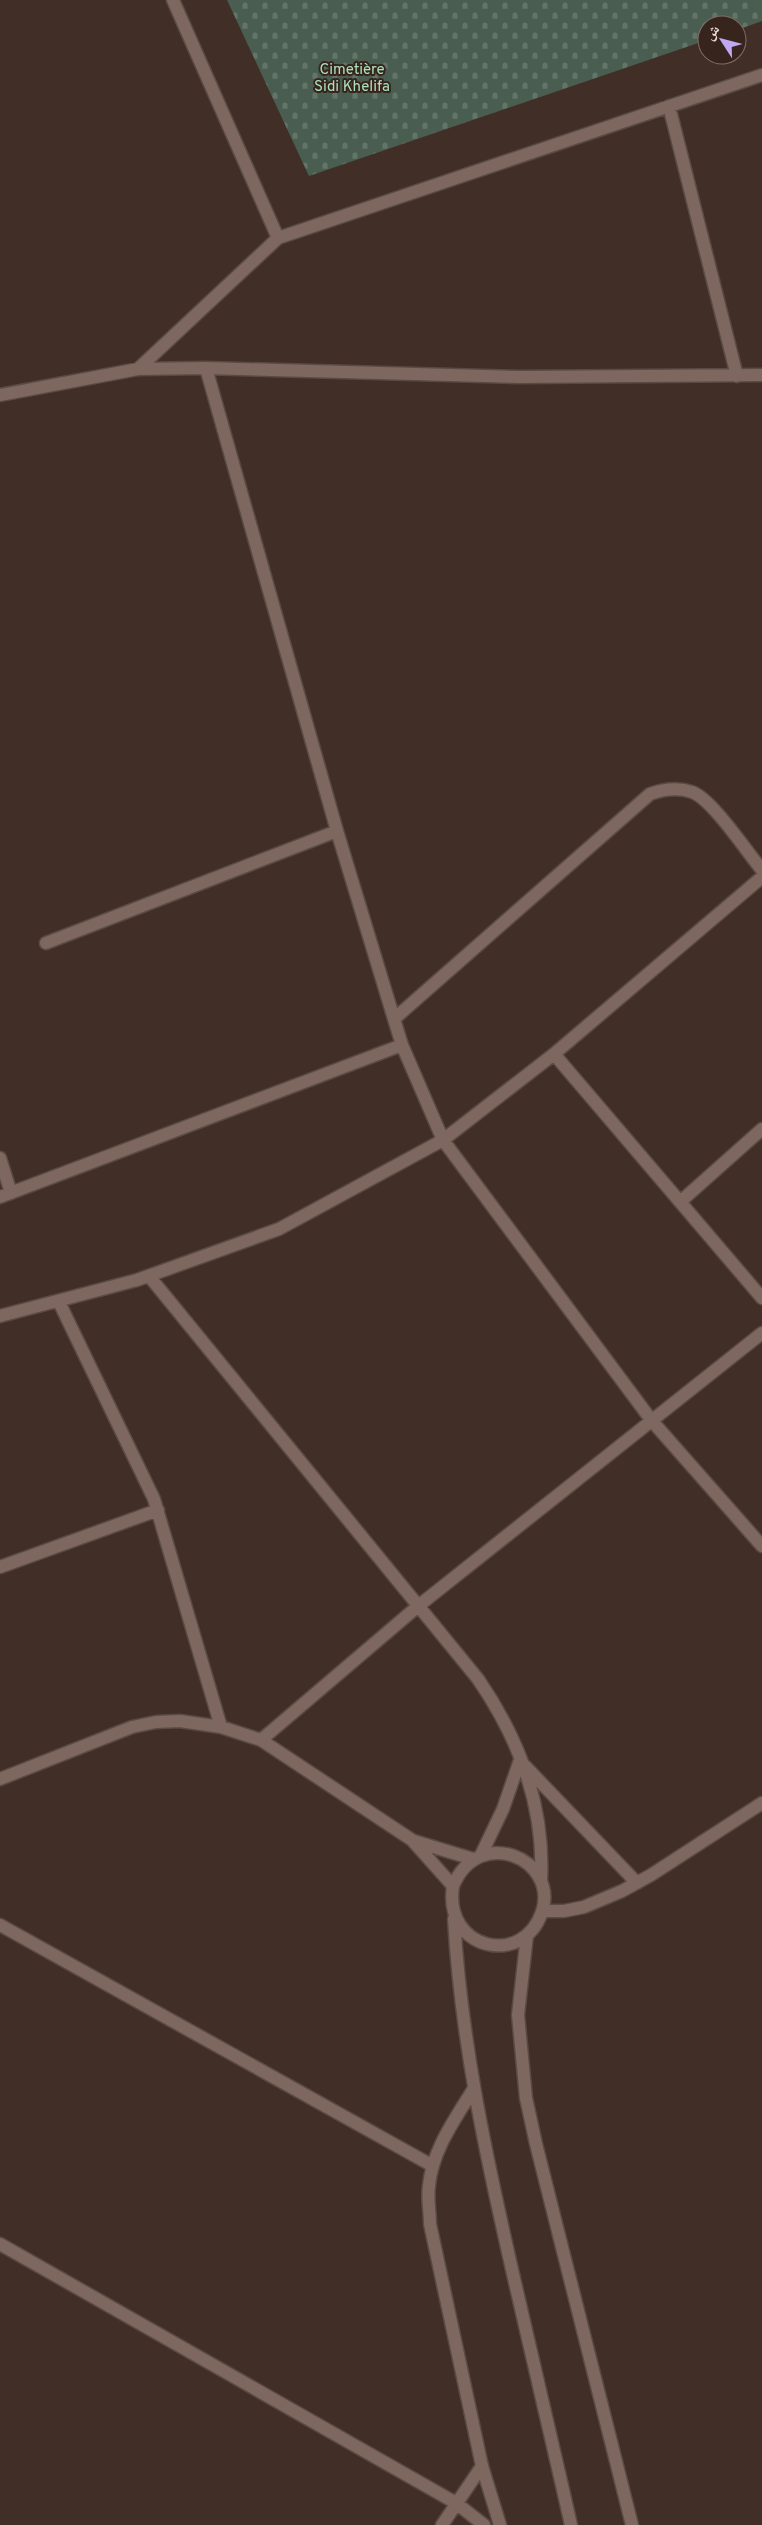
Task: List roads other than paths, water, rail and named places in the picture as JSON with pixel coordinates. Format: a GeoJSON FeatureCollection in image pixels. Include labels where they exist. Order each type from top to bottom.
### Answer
{"type":"FeatureCollection","features":[{"type":"Feature","properties":{"kind":"street"},"geometry":{"type":"LineString","coordinates":[[173,0],[278,238]]}},
{"type":"Feature","properties":{"kind":"street"},"geometry":{"type":"LineString","coordinates":[[138,369],[278,238],[762,76]]}},
{"type":"Feature","properties":{"kind":"street"},"geometry":{"type":"LineString","coordinates":[[670,106],[737,376]]}},
{"type":"Feature","properties":{"kind":"street"},"geometry":{"type":"LineString","coordinates":[[206,368],[337,831],[394,1019],[402,1045],[443,1140],[652,1421],[762,1546]]}},
{"type":"Feature","properties":{"kind":"street"},"geometry":{"type":"LineString","coordinates":[[0,395],[138,369],[206,368],[520,377],[762,375]]}},
{"type":"Feature","properties":{"kind":"street"},"geometry":{"type":"LineString","coordinates":[[394,1019],[650,794],[664,789],[679,789],[693,792],[706,801],[762,870]]}},
{"type":"Feature","properties":{"kind":"street"},"geometry":{"type":"LineString","coordinates":[[46,943],[337,831]]}},
{"type":"Feature","properties":{"kind":"street"},"geometry":{"type":"LineString","coordinates":[[0,1316],[59,1302],[149,1276],[279,1229],[443,1140],[554,1054],[762,877]]}},
{"type":"Feature","properties":{"kind":"street"},"geometry":{"type":"LineString","coordinates":[[0,1158],[6,1195],[402,1045]]}},
{"type":"Feature","properties":{"kind":"street"},"geometry":{"type":"LineString","coordinates":[[554,1054],[762,1298]]}},
{"type":"Feature","properties":{"kind":"street"},"geometry":{"type":"LineString","coordinates":[[680,1202],[762,1129]]}},
{"type":"Feature","properties":{"kind":"street"},"geometry":{"type":"LineString","coordinates":[[149,1276],[417,1607],[478,1679],[509,1727],[532,1789],[539,1819],[542,1851],[541,1882],[544,1896],[542,1911],[537,1924],[527,1935],[514,1943],[500,1946],[485,1944],[471,1938],[460,1927],[453,1914]]}},
{"type":"Feature","properties":{"kind":"street"},"geometry":{"type":"LineString","coordinates":[[59,1302],[158,1510],[221,1727]]}},
{"type":"Feature","properties":{"kind":"street"},"geometry":{"type":"LineString","coordinates":[[261,1740],[417,1607],[762,1333]]}},
{"type":"Feature","properties":{"kind":"street"},"geometry":{"type":"LineString","coordinates":[[0,1567],[158,1510]]}},
{"type":"Feature","properties":{"kind":"street"},"geometry":{"type":"LineString","coordinates":[[0,1779],[140,1725],[180,1721],[221,1727],[261,1740],[412,1840],[453,1886]]}},
{"type":"Feature","properties":{"kind":"street"},"geometry":{"type":"LineString","coordinates":[[477,1857],[503,1809],[520,1760]]}},
{"type":"Feature","properties":{"kind":"street"},"geometry":{"type":"LineString","coordinates":[[520,1760],[637,1883]]}},
{"type":"Feature","properties":{"kind":"street"},"geometry":{"type":"LineString","coordinates":[[542,1911],[564,1911],[584,1907],[637,1883],[762,1803]]}},
{"type":"Feature","properties":{"kind":"street"},"geometry":{"type":"LineString","coordinates":[[412,1840],[477,1857]]}},
{"type":"Feature","properties":{"kind":"street"},"geometry":{"type":"LineString","coordinates":[[541,1882],[534,1870],[523,1860],[509,1854],[495,1852],[477,1857],[464,1866],[453,1886],[451,1900],[457,1973],[485,2156],[571,2525]]}},
{"type":"Feature","properties":{"kind":"street"},"geometry":{"type":"LineString","coordinates":[[0,1925],[433,2166]]}},
{"type":"Feature","properties":{"kind":"street"},"geometry":{"type":"LineString","coordinates":[[527,1935],[518,2015],[526,2098],[632,2525]]}},
{"type":"Feature","properties":{"kind":"street"},"geometry":{"type":"LineString","coordinates":[[474,2088],[439,2149],[433,2166],[429,2186],[430,2224],[482,2466],[500,2525]]}},
{"type":"Feature","properties":{"kind":"street"},"geometry":{"type":"LineString","coordinates":[[0,2244],[456,2503],[484,2525]]}},
{"type":"Feature","properties":{"kind":"street"},"geometry":{"type":"LineString","coordinates":[[442,2525],[482,2466]]}},
{"type":"Feature","properties":{"kind":"park label","name":"Cimetière Sidi Khelifa"},"geometry":{"type":"Point","coordinates":[352,78]}}]}
